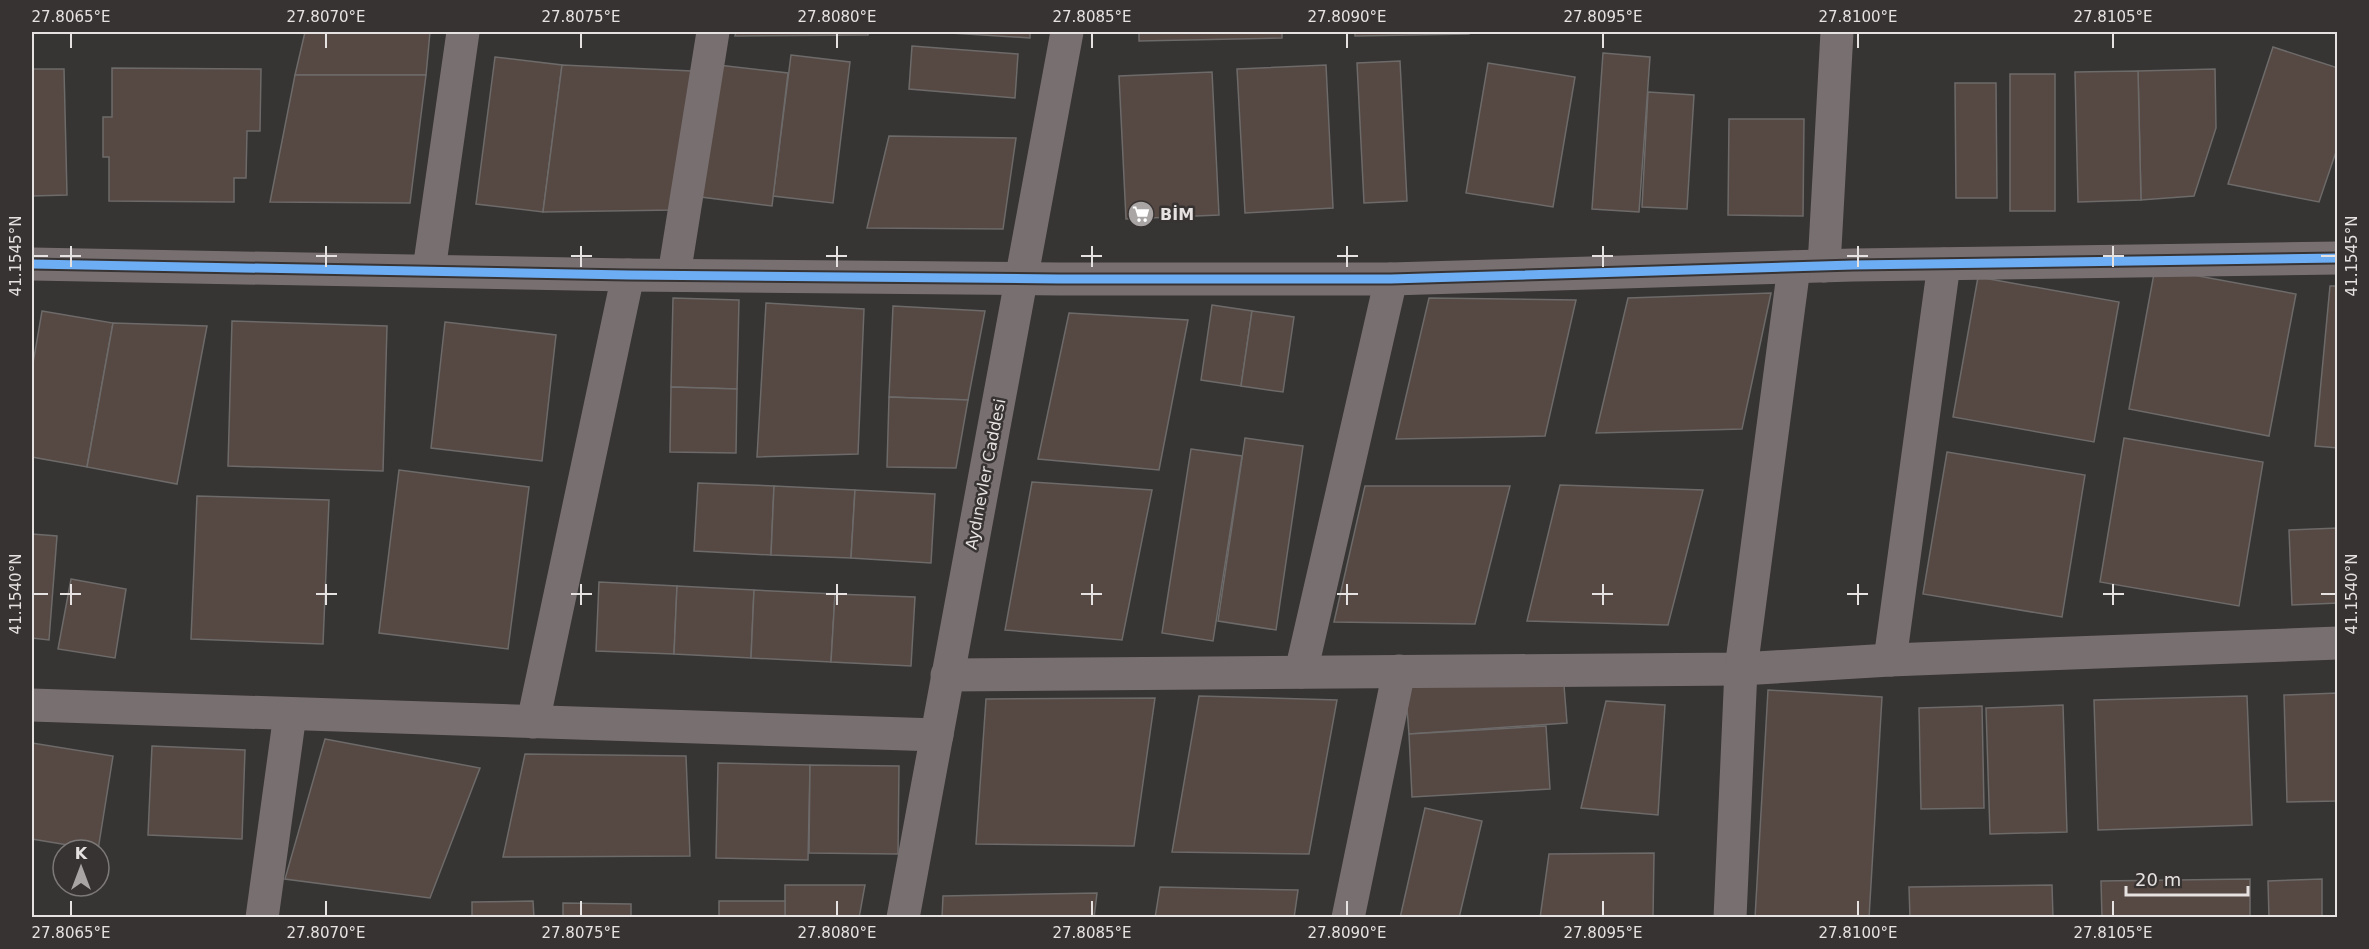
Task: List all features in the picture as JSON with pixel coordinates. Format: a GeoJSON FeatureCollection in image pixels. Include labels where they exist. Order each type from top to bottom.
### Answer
{"type":"FeatureCollection","features":[{"type":"Feature","properties":{"kind":"street"},"geometry":{"type":"LineString","coordinates":[[429,270],[463,32]]}},
{"type":"Feature","properties":{"kind":"street"},"geometry":{"type":"LineString","coordinates":[[674,275],[713,32]]}},
{"type":"Feature","properties":{"kind":"street","name":"Aydınevler Caddesi"},"geometry":{"type":"LineString","coordinates":[[903,918],[1067,32]]}},
{"type":"Feature","properties":{"kind":"street"},"geometry":{"type":"LineString","coordinates":[[1730,918],[1742,669],[1809,267],[1837,32]]}},
{"type":"Feature","properties":{"kind":"street"},"geometry":{"type":"LineString","coordinates":[[32,264],[628,275],[1021,279],[1391,279],[1944,264],[2337,258]]}},
{"type":"Feature","properties":{"kind":"street"},"geometry":{"type":"LineString","coordinates":[[1890,660],[1944,264]]}},
{"type":"Feature","properties":{"kind":"street"},"geometry":{"type":"LineString","coordinates":[[533,722],[628,275]]}},
{"type":"Feature","properties":{"kind":"street"},"geometry":{"type":"LineString","coordinates":[[1301,672],[1391,279]]}},
{"type":"Feature","properties":{"kind":"street"},"geometry":{"type":"LineString","coordinates":[[947,675],[1742,669],[1890,660],[2337,644]]}},
{"type":"Feature","properties":{"kind":"street"},"geometry":{"type":"LineString","coordinates":[[1348,918],[1399,671]]}},
{"type":"Feature","properties":{"kind":"street"},"geometry":{"type":"LineString","coordinates":[[32,705],[937,735]]}},
{"type":"Feature","properties":{"kind":"street"},"geometry":{"type":"LineString","coordinates":[[262,918],[290,714]]}},
{"type":"Feature","properties":{"kind":"building"},"geometry":{"type":"Polygon","coordinates":[[[305,32],[430,32],[426,75],[295,75],[305,32]]]}},
{"type":"Feature","properties":{"kind":"building"},"geometry":{"type":"Polygon","coordinates":[[[736,32],[868,32],[868,35],[735,36],[736,32]]]}},
{"type":"Feature","properties":{"kind":"building"},"geometry":{"type":"Polygon","coordinates":[[[935,32],[1030,32],[1030,38],[935,32]]]}},
{"type":"Feature","properties":{"kind":"building"},"geometry":{"type":"Polygon","coordinates":[[[1139,32],[1282,32],[1282,38],[1139,41],[1139,32]]]}},
{"type":"Feature","properties":{"kind":"building"},"geometry":{"type":"Polygon","coordinates":[[[1355,32],[1470,32],[1469,34],[1355,36],[1355,32]]]}},
{"type":"Feature","properties":{"kind":"building"},"geometry":{"type":"Polygon","coordinates":[[[912,46],[1018,54],[1015,98],[909,89],[912,46]]]}},
{"type":"Feature","properties":{"kind":"building"},"geometry":{"type":"Polygon","coordinates":[[[2273,47],[2338,68],[2338,146],[2319,202],[2228,184],[2273,47]]]}},
{"type":"Feature","properties":{"kind":"building"},"geometry":{"type":"Polygon","coordinates":[[[1603,53],[1650,57],[1639,212],[1592,209],[1603,53]]]}},
{"type":"Feature","properties":{"kind":"building"},"geometry":{"type":"Polygon","coordinates":[[[791,55],[850,62],[833,203],[773,196],[791,55]]]}},
{"type":"Feature","properties":{"kind":"building"},"geometry":{"type":"Polygon","coordinates":[[[495,57],[562,65],[543,212],[476,204],[495,57]]]}},
{"type":"Feature","properties":{"kind":"building"},"geometry":{"type":"Polygon","coordinates":[[[1400,61],[1407,201],[1364,203],[1357,63],[1400,61]]]}},
{"type":"Feature","properties":{"kind":"building"},"geometry":{"type":"Polygon","coordinates":[[[1488,63],[1575,77],[1553,207],[1466,193],[1488,63]]]}},
{"type":"Feature","properties":{"kind":"building"},"geometry":{"type":"Polygon","coordinates":[[[562,65],[692,71],[673,210],[543,212],[562,65]]]}},
{"type":"Feature","properties":{"kind":"building"},"geometry":{"type":"Polygon","coordinates":[[[718,65],[788,73],[772,206],[701,197],[718,65]]]}},
{"type":"Feature","properties":{"kind":"building"},"geometry":{"type":"Polygon","coordinates":[[[1326,65],[1333,208],[1245,213],[1237,69],[1326,65]]]}},
{"type":"Feature","properties":{"kind":"building"},"geometry":{"type":"Polygon","coordinates":[[[112,68],[261,69],[260,131],[247,131],[246,178],[234,178],[234,202],[109,201],[109,157],[103,157],[103,117],[112,117],[112,68]]]}},
{"type":"Feature","properties":{"kind":"building"},"geometry":{"type":"Polygon","coordinates":[[[32,69],[64,69],[67,195],[32,196],[32,69]]]}},
{"type":"Feature","properties":{"kind":"building"},"geometry":{"type":"Polygon","coordinates":[[[2215,69],[2216,128],[2194,196],[2141,200],[2138,71],[2215,69]]]}},
{"type":"Feature","properties":{"kind":"building"},"geometry":{"type":"Polygon","coordinates":[[[2138,71],[2141,200],[2078,202],[2075,72],[2138,71]]]}},
{"type":"Feature","properties":{"kind":"building"},"geometry":{"type":"Polygon","coordinates":[[[1212,72],[1219,215],[1126,219],[1119,76],[1212,72]]]}},
{"type":"Feature","properties":{"kind":"building"},"geometry":{"type":"Polygon","coordinates":[[[2010,74],[2055,74],[2055,211],[2010,211],[2010,74]]]}},
{"type":"Feature","properties":{"kind":"building"},"geometry":{"type":"Polygon","coordinates":[[[295,75],[426,75],[410,203],[270,202],[295,75]]]}},
{"type":"Feature","properties":{"kind":"building"},"geometry":{"type":"Polygon","coordinates":[[[1955,83],[1996,83],[1997,198],[1956,198],[1955,83]]]}},
{"type":"Feature","properties":{"kind":"building"},"geometry":{"type":"Polygon","coordinates":[[[1648,92],[1694,95],[1687,209],[1642,207],[1648,92]]]}},
{"type":"Feature","properties":{"kind":"building"},"geometry":{"type":"Polygon","coordinates":[[[1729,119],[1804,119],[1803,216],[1728,215],[1729,119]]]}},
{"type":"Feature","properties":{"kind":"building"},"geometry":{"type":"Polygon","coordinates":[[[889,136],[1016,138],[1003,229],[867,228],[889,136]]]}},
{"type":"Feature","properties":{"kind":"building"},"geometry":{"type":"Polygon","coordinates":[[[2155,268],[2296,294],[2269,436],[2129,409],[2155,268]]]}},
{"type":"Feature","properties":{"kind":"building"},"geometry":{"type":"Polygon","coordinates":[[[1978,277],[2119,302],[2094,442],[1953,417],[1978,277]]]}},
{"type":"Feature","properties":{"kind":"building"},"geometry":{"type":"Polygon","coordinates":[[[2330,286],[2338,286],[2338,448],[2315,446],[2330,286]]]}},
{"type":"Feature","properties":{"kind":"building"},"geometry":{"type":"Polygon","coordinates":[[[1771,293],[1742,429],[1596,433],[1628,298],[1771,293]]]}},
{"type":"Feature","properties":{"kind":"building"},"geometry":{"type":"Polygon","coordinates":[[[673,298],[739,300],[737,389],[671,387],[673,298]]]}},
{"type":"Feature","properties":{"kind":"building"},"geometry":{"type":"Polygon","coordinates":[[[1429,298],[1576,300],[1545,436],[1396,439],[1429,298]]]}},
{"type":"Feature","properties":{"kind":"building"},"geometry":{"type":"Polygon","coordinates":[[[766,303],[864,309],[858,454],[757,457],[766,303]]]}},
{"type":"Feature","properties":{"kind":"building"},"geometry":{"type":"Polygon","coordinates":[[[1212,305],[1252,311],[1241,386],[1201,380],[1212,305]]]}},
{"type":"Feature","properties":{"kind":"building"},"geometry":{"type":"Polygon","coordinates":[[[893,306],[985,311],[968,400],[889,397],[893,306]]]}},
{"type":"Feature","properties":{"kind":"building"},"geometry":{"type":"Polygon","coordinates":[[[42,311],[113,323],[87,467],[32,457],[32,369],[42,311]]]}},
{"type":"Feature","properties":{"kind":"building"},"geometry":{"type":"Polygon","coordinates":[[[1252,311],[1294,317],[1283,392],[1241,386],[1252,311]]]}},
{"type":"Feature","properties":{"kind":"building"},"geometry":{"type":"Polygon","coordinates":[[[1069,313],[1188,320],[1159,470],[1038,459],[1069,313]]]}},
{"type":"Feature","properties":{"kind":"building"},"geometry":{"type":"Polygon","coordinates":[[[232,321],[387,326],[383,471],[228,466],[232,321]]]}},
{"type":"Feature","properties":{"kind":"building"},"geometry":{"type":"Polygon","coordinates":[[[445,322],[556,335],[542,461],[431,448],[445,322]]]}},
{"type":"Feature","properties":{"kind":"building"},"geometry":{"type":"Polygon","coordinates":[[[113,323],[207,326],[177,484],[87,467],[113,323]]]}},
{"type":"Feature","properties":{"kind":"building"},"geometry":{"type":"Polygon","coordinates":[[[671,387],[737,389],[736,453],[670,452],[671,387]]]}},
{"type":"Feature","properties":{"kind":"building"},"geometry":{"type":"Polygon","coordinates":[[[889,397],[968,400],[956,468],[887,467],[889,397]]]}},
{"type":"Feature","properties":{"kind":"building"},"geometry":{"type":"Polygon","coordinates":[[[1245,438],[1303,446],[1276,630],[1218,621],[1245,438]]]}},
{"type":"Feature","properties":{"kind":"building"},"geometry":{"type":"Polygon","coordinates":[[[2124,438],[2263,462],[2239,606],[2100,582],[2124,438]]]}},
{"type":"Feature","properties":{"kind":"building"},"geometry":{"type":"Polygon","coordinates":[[[1191,449],[1242,456],[1213,641],[1162,633],[1191,449]]]}},
{"type":"Feature","properties":{"kind":"building"},"geometry":{"type":"Polygon","coordinates":[[[1947,452],[2085,475],[2062,617],[1923,594],[1947,452]]]}},
{"type":"Feature","properties":{"kind":"building"},"geometry":{"type":"Polygon","coordinates":[[[399,470],[529,487],[508,649],[379,633],[399,470]]]}},
{"type":"Feature","properties":{"kind":"building"},"geometry":{"type":"Polygon","coordinates":[[[1032,482],[1152,490],[1122,640],[1005,630],[1032,482]]]}},
{"type":"Feature","properties":{"kind":"building"},"geometry":{"type":"Polygon","coordinates":[[[698,483],[774,486],[771,555],[694,551],[698,483]]]}},
{"type":"Feature","properties":{"kind":"building"},"geometry":{"type":"Polygon","coordinates":[[[1560,485],[1703,490],[1668,625],[1527,621],[1560,485]]]}},
{"type":"Feature","properties":{"kind":"building"},"geometry":{"type":"Polygon","coordinates":[[[774,486],[855,490],[851,558],[771,555],[774,486]]]}},
{"type":"Feature","properties":{"kind":"building"},"geometry":{"type":"Polygon","coordinates":[[[1365,486],[1510,486],[1475,624],[1334,622],[1365,486]]]}},
{"type":"Feature","properties":{"kind":"building"},"geometry":{"type":"Polygon","coordinates":[[[855,490],[935,494],[931,563],[851,558],[855,490]]]}},
{"type":"Feature","properties":{"kind":"building"},"geometry":{"type":"Polygon","coordinates":[[[197,496],[329,500],[323,644],[191,639],[197,496]]]}},
{"type":"Feature","properties":{"kind":"building"},"geometry":{"type":"Polygon","coordinates":[[[2338,528],[2338,603],[2292,605],[2289,530],[2338,528]]]}},
{"type":"Feature","properties":{"kind":"building"},"geometry":{"type":"Polygon","coordinates":[[[32,534],[57,536],[49,640],[32,638],[32,534]]]}},
{"type":"Feature","properties":{"kind":"building"},"geometry":{"type":"Polygon","coordinates":[[[71,579],[126,589],[115,658],[58,649],[71,579]]]}},
{"type":"Feature","properties":{"kind":"building"},"geometry":{"type":"Polygon","coordinates":[[[599,582],[677,586],[674,654],[596,651],[599,582]]]}},
{"type":"Feature","properties":{"kind":"building"},"geometry":{"type":"Polygon","coordinates":[[[677,586],[754,590],[751,658],[674,654],[677,586]]]}},
{"type":"Feature","properties":{"kind":"building"},"geometry":{"type":"Polygon","coordinates":[[[754,590],[835,594],[831,662],[751,658],[754,590]]]}},
{"type":"Feature","properties":{"kind":"building"},"geometry":{"type":"Polygon","coordinates":[[[835,594],[915,597],[911,666],[831,662],[835,594]]]}},
{"type":"Feature","properties":{"kind":"building"},"geometry":{"type":"Polygon","coordinates":[[[1563,673],[1567,723],[1409,734],[1405,683],[1563,673]]]}},
{"type":"Feature","properties":{"kind":"building"},"geometry":{"type":"Polygon","coordinates":[[[1768,690],[1882,697],[1869,918],[1755,918],[1768,690]]]}},
{"type":"Feature","properties":{"kind":"building"},"geometry":{"type":"Polygon","coordinates":[[[2338,693],[2338,801],[2287,802],[2284,695],[2338,693]]]}},
{"type":"Feature","properties":{"kind":"building"},"geometry":{"type":"Polygon","coordinates":[[[1199,696],[1337,700],[1309,854],[1172,852],[1199,696]]]}},
{"type":"Feature","properties":{"kind":"building"},"geometry":{"type":"Polygon","coordinates":[[[2247,696],[2252,825],[2098,830],[2094,700],[2247,696]]]}},
{"type":"Feature","properties":{"kind":"building"},"geometry":{"type":"Polygon","coordinates":[[[1155,698],[1134,846],[976,844],[986,699],[1155,698]]]}},
{"type":"Feature","properties":{"kind":"building"},"geometry":{"type":"Polygon","coordinates":[[[1606,701],[1665,705],[1658,815],[1581,808],[1606,701]]]}},
{"type":"Feature","properties":{"kind":"building"},"geometry":{"type":"Polygon","coordinates":[[[2063,705],[2067,832],[1990,834],[1986,708],[2063,705]]]}},
{"type":"Feature","properties":{"kind":"building"},"geometry":{"type":"Polygon","coordinates":[[[1982,706],[1984,808],[1921,809],[1919,708],[1982,706]]]}},
{"type":"Feature","properties":{"kind":"building"},"geometry":{"type":"Polygon","coordinates":[[[1546,726],[1550,789],[1412,797],[1409,734],[1546,726]]]}},
{"type":"Feature","properties":{"kind":"building"},"geometry":{"type":"Polygon","coordinates":[[[325,739],[480,768],[430,898],[285,879],[325,739]]]}},
{"type":"Feature","properties":{"kind":"building"},"geometry":{"type":"Polygon","coordinates":[[[32,743],[113,756],[100,838],[51,838],[51,842],[32,839],[32,743]]]}},
{"type":"Feature","properties":{"kind":"building"},"geometry":{"type":"Polygon","coordinates":[[[152,746],[245,750],[242,839],[148,835],[152,746]]]}},
{"type":"Feature","properties":{"kind":"building"},"geometry":{"type":"Polygon","coordinates":[[[525,754],[686,756],[690,856],[503,857],[525,754]]]}},
{"type":"Feature","properties":{"kind":"building"},"geometry":{"type":"Polygon","coordinates":[[[718,763],[810,765],[808,860],[716,858],[718,763]]]}},
{"type":"Feature","properties":{"kind":"building"},"geometry":{"type":"Polygon","coordinates":[[[810,765],[899,766],[898,854],[809,853],[810,765]]]}},
{"type":"Feature","properties":{"kind":"building"},"geometry":{"type":"Polygon","coordinates":[[[1425,808],[1482,821],[1459,918],[1400,918],[1425,808]]]}},
{"type":"Feature","properties":{"kind":"building"},"geometry":{"type":"Polygon","coordinates":[[[1654,853],[1653,918],[1540,918],[1549,854],[1654,853]]]}},
{"type":"Feature","properties":{"kind":"building"},"geometry":{"type":"Polygon","coordinates":[[[2250,879],[2250,918],[2102,918],[2101,881],[2250,879]]]}},
{"type":"Feature","properties":{"kind":"building"},"geometry":{"type":"Polygon","coordinates":[[[2322,879],[2322,918],[2269,918],[2268,881],[2322,879]]]}},
{"type":"Feature","properties":{"kind":"building"},"geometry":{"type":"Polygon","coordinates":[[[785,885],[865,885],[859,918],[785,918],[785,885]]]}},
{"type":"Feature","properties":{"kind":"building"},"geometry":{"type":"Polygon","coordinates":[[[2052,885],[2053,918],[1910,918],[1909,887],[2052,885]]]}},
{"type":"Feature","properties":{"kind":"building"},"geometry":{"type":"Polygon","coordinates":[[[1160,887],[1298,890],[1294,918],[1155,918],[1160,887]]]}},
{"type":"Feature","properties":{"kind":"building"},"geometry":{"type":"Polygon","coordinates":[[[1097,893],[1094,918],[942,918],[943,896],[1097,893]]]}},
{"type":"Feature","properties":{"kind":"building"},"geometry":{"type":"Polygon","coordinates":[[[533,901],[534,918],[472,918],[472,902],[533,901]]]}},
{"type":"Feature","properties":{"kind":"building"},"geometry":{"type":"Polygon","coordinates":[[[719,901],[785,901],[785,918],[719,918],[719,901]]]}},
{"type":"Feature","properties":{"kind":"building"},"geometry":{"type":"Polygon","coordinates":[[[563,903],[631,904],[631,918],[563,918],[563,903]]]}},
{"type":"Feature","properties":{"kind":"cycle path"},"geometry":{"type":"LineString","coordinates":[[32,264],[628,275],[1391,279],[1853,265],[2338,258]]}},
{"type":"Feature","properties":{"kind":"place","name":"BİM"},"geometry":{"type":"Point","coordinates":[1141,214]}}]}
